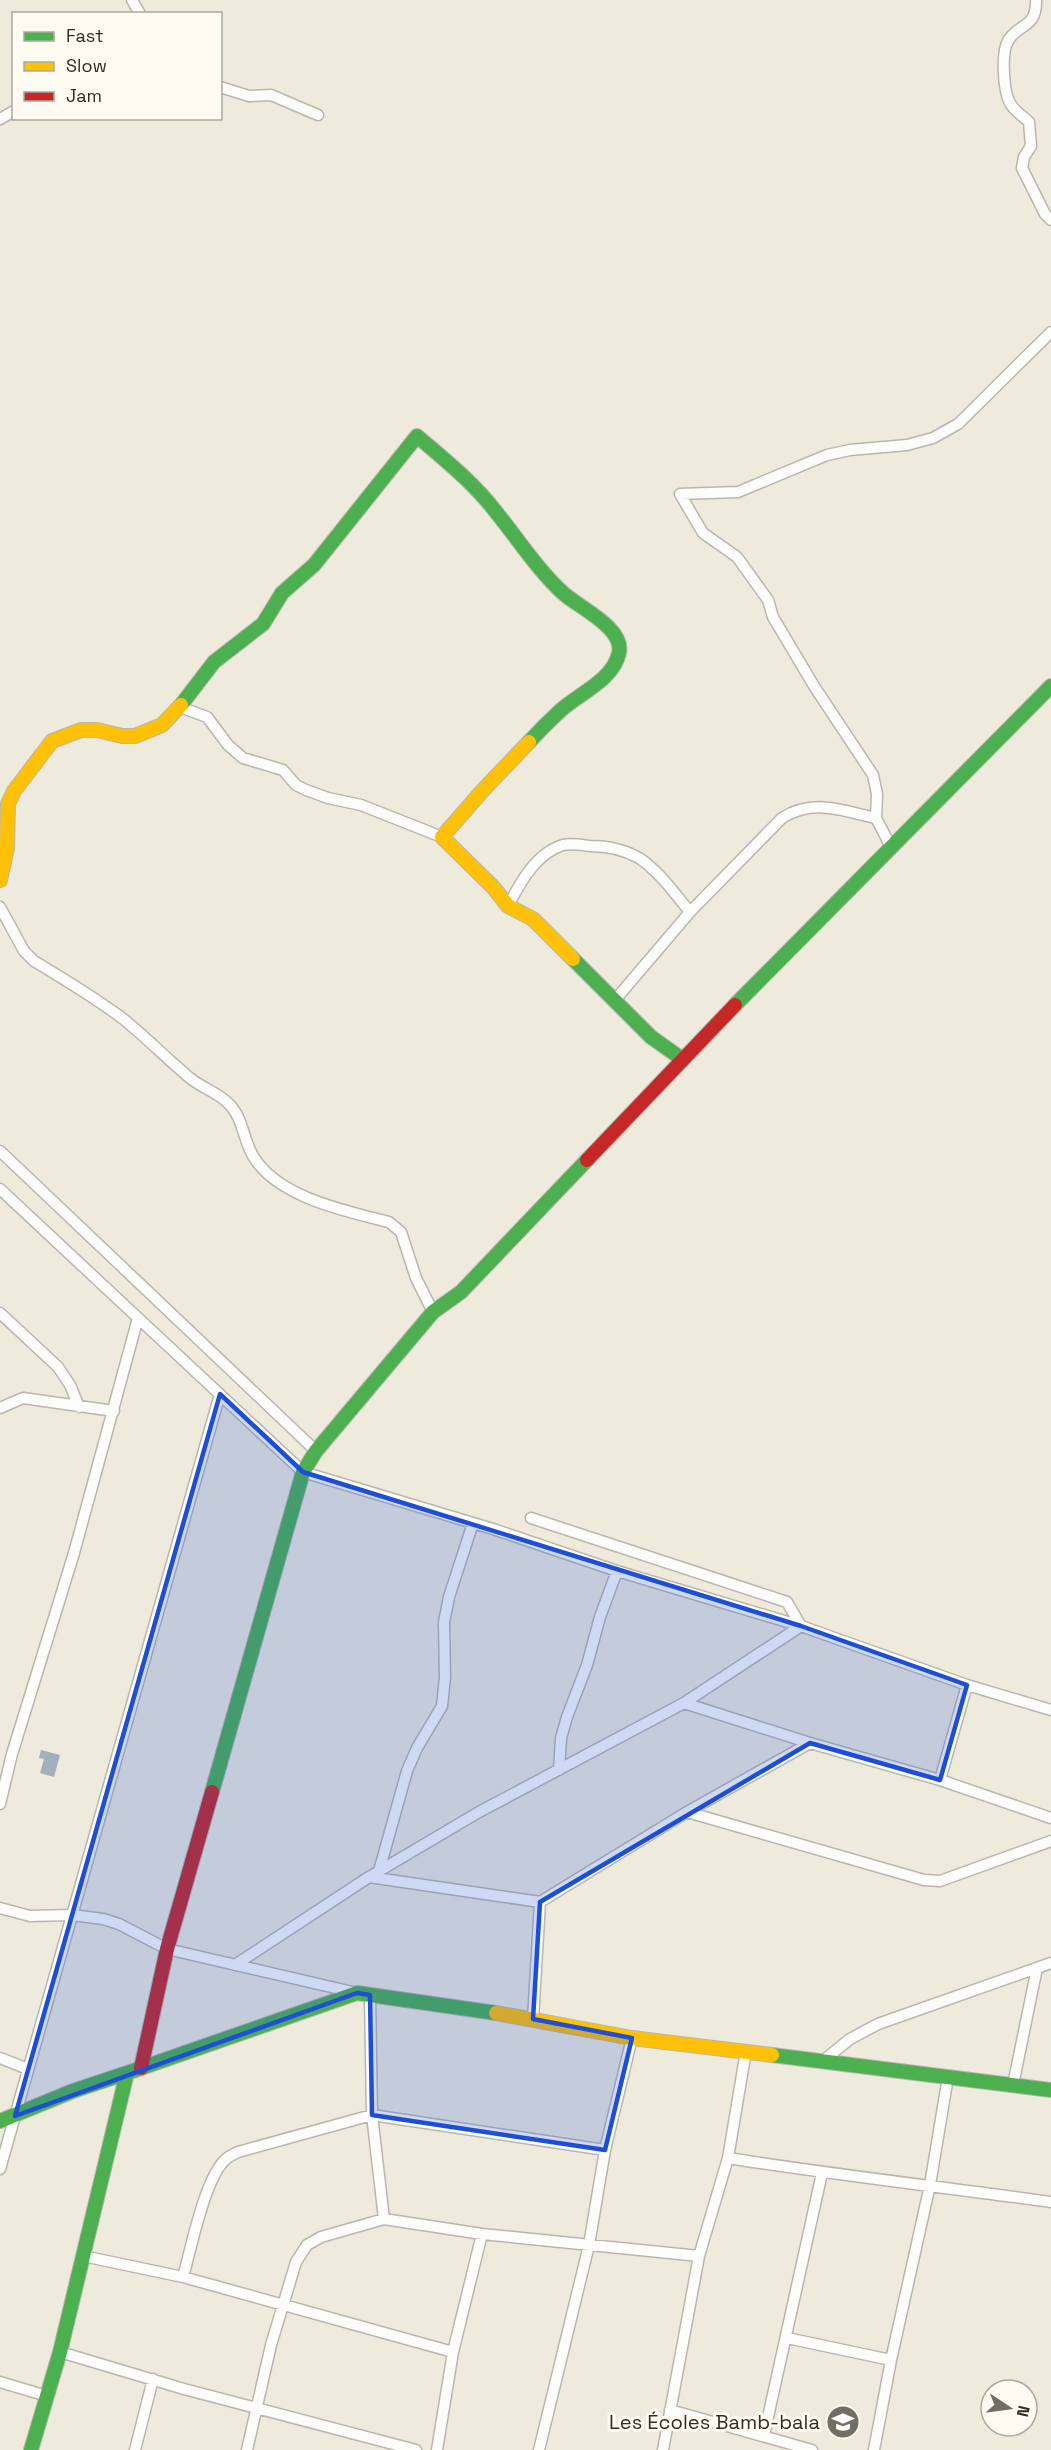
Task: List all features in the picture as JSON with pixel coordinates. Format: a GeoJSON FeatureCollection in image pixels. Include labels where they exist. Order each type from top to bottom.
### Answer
{"type":"FeatureCollection","features":[{"type":"Feature","properties":{"kind":"street"},"geometry":{"type":"LineString","coordinates":[[1036,0],[1033,17],[1008,40],[1005,53],[1005,89],[1011,105],[1029,122],[1031,146],[1024,157],[1022,168],[1048,217]]}},
{"type":"Feature","properties":{"kind":"street"},"geometry":{"type":"LineString","coordinates":[[222,88],[249,96],[271,95],[318,116]]}},
{"type":"Feature","properties":{"kind":"street"},"geometry":{"type":"LineString","coordinates":[[890,845],[876,818],[877,794],[873,775],[814,686],[773,617],[771,605],[737,557],[703,533],[680,494],[738,492],[828,455],[862,448],[908,445],[933,438],[958,424],[1051,332]]}},
{"type":"Feature","properties":{"kind":"street"},"geometry":{"type":"LineString","coordinates":[[0,880],[7,848],[8,804],[28,770],[52,741],[81,730],[98,730],[122,736],[135,736],[162,725],[180,707],[214,662],[263,624],[282,593],[314,565],[417,436],[458,470],[492,506],[518,541],[560,590],[577,606],[608,626],[619,640],[620,652],[610,670],[590,689],[564,707],[500,771],[442,837]]}},
{"type":"Feature","properties":{"kind":"street"},"geometry":{"type":"LineString","coordinates":[[141,2068],[167,1949],[303,1472],[316,1450],[433,1312],[461,1292],[682,1059],[890,845],[1051,686]]}},
{"type":"Feature","properties":{"kind":"street"},"geometry":{"type":"LineString","coordinates":[[180,707],[207,717],[228,745],[243,758],[283,770],[296,785],[306,790],[328,798],[362,805],[442,837],[486,880],[508,906],[533,919],[651,1037],[682,1059]]}},
{"type":"Feature","properties":{"kind":"street"},"geometry":{"type":"LineString","coordinates":[[615,1000],[690,912],[782,818],[795,810],[808,806],[876,818]]}},
{"type":"Feature","properties":{"kind":"street"},"geometry":{"type":"LineString","coordinates":[[508,906],[521,881],[543,856],[563,845],[597,846],[619,850],[639,858],[657,874],[690,912]]}},
{"type":"Feature","properties":{"kind":"street"},"geometry":{"type":"LineString","coordinates":[[0,907],[24,951],[34,961],[122,1018],[196,1083],[229,1103],[238,1115],[247,1146],[254,1158],[275,1181],[284,1188],[316,1200],[396,1226],[401,1232],[416,1278],[433,1312]]}},
{"type":"Feature","properties":{"kind":"street"},"geometry":{"type":"LineString","coordinates":[[0,1151],[316,1450]]}},
{"type":"Feature","properties":{"kind":"street"},"geometry":{"type":"LineString","coordinates":[[0,1189],[303,1472],[473,1523],[617,1571],[801,1626],[967,1685],[1051,1710]]}},
{"type":"Feature","properties":{"kind":"street"},"geometry":{"type":"LineString","coordinates":[[0,1313],[58,1367],[70,1385],[79,1407]]}},
{"type":"Feature","properties":{"kind":"street"},"geometry":{"type":"LineString","coordinates":[[0,1804],[12,1754],[74,1553],[138,1318]]}},
{"type":"Feature","properties":{"kind":"street"},"geometry":{"type":"LineString","coordinates":[[0,2169],[220,1394]]}},
{"type":"Feature","properties":{"kind":"street"},"geometry":{"type":"LineString","coordinates":[[0,1408],[23,1398],[114,1411]]}},
{"type":"Feature","properties":{"kind":"street"},"geometry":{"type":"LineString","coordinates":[[531,1518],[787,1602],[801,1626]]}},
{"type":"Feature","properties":{"kind":"street"},"geometry":{"type":"LineString","coordinates":[[380,1871],[407,1771],[417,1748],[442,1706],[445,1677],[444,1622],[449,1597],[473,1523]]}},
{"type":"Feature","properties":{"kind":"street"},"geometry":{"type":"LineString","coordinates":[[559,1770],[561,1738],[567,1717],[587,1665],[600,1617],[617,1571]]}},
{"type":"Feature","properties":{"kind":"street"},"geometry":{"type":"LineString","coordinates":[[235,1965],[369,1877],[479,1812],[684,1703],[801,1626]]}},
{"type":"Feature","properties":{"kind":"street"},"geometry":{"type":"LineString","coordinates":[[939,1779],[967,1685]]}},
{"type":"Feature","properties":{"kind":"street"},"geometry":{"type":"LineString","coordinates":[[684,1703],[810,1743],[939,1779],[1051,1818]]}},
{"type":"Feature","properties":{"kind":"street"},"geometry":{"type":"LineString","coordinates":[[369,1877],[540,1902],[687,1812],[810,1743]]}},
{"type":"Feature","properties":{"kind":"street"},"geometry":{"type":"LineString","coordinates":[[687,1812],[924,1880],[940,1881],[1051,1841]]}},
{"type":"Feature","properties":{"kind":"street"},"geometry":{"type":"LineString","coordinates":[[533,2019],[540,1902]]}},
{"type":"Feature","properties":{"kind":"street"},"geometry":{"type":"LineString","coordinates":[[0,1908],[30,1916],[72,1915],[103,1919],[119,1924],[167,1949],[363,1994],[533,2019],[632,2038],[824,2060],[1051,2090]]}},
{"type":"Feature","properties":{"kind":"street"},"geometry":{"type":"LineString","coordinates":[[824,2060],[850,2039],[878,2024],[1051,1963]]}},
{"type":"Feature","properties":{"kind":"street"},"geometry":{"type":"LineString","coordinates":[[1013,2085],[1036,1968]]}},
{"type":"Feature","properties":{"kind":"street"},"geometry":{"type":"LineString","coordinates":[[0,2121],[73,2091],[363,1994]]}},
{"type":"Feature","properties":{"kind":"street"},"geometry":{"type":"LineString","coordinates":[[363,1994],[372,2115],[384,2219]]}},
{"type":"Feature","properties":{"kind":"street"},"geometry":{"type":"LineString","coordinates":[[539,2450],[589,2245],[605,2150],[632,2038]]}},
{"type":"Feature","properties":{"kind":"street"},"geometry":{"type":"LineString","coordinates":[[663,2450],[699,2256],[728,2158],[746,2051]]}},
{"type":"Feature","properties":{"kind":"street"},"geometry":{"type":"LineString","coordinates":[[0,2058],[28,2069]]}},
{"type":"Feature","properties":{"kind":"street"},"geometry":{"type":"LineString","coordinates":[[31,2450],[60,2352],[127,2073]]}},
{"type":"Feature","properties":{"kind":"street"},"geometry":{"type":"LineString","coordinates":[[874,2450],[891,2360],[930,2185],[948,2077]]}},
{"type":"Feature","properties":{"kind":"street"},"geometry":{"type":"LineString","coordinates":[[183,2277],[208,2188],[216,2171],[226,2159],[238,2152],[372,2115],[605,2150]]}},
{"type":"Feature","properties":{"kind":"street"},"geometry":{"type":"LineString","coordinates":[[728,2158],[822,2173],[1051,2202]]}},
{"type":"Feature","properties":{"kind":"street"},"geometry":{"type":"LineString","coordinates":[[764,2435],[822,2173]]}},
{"type":"Feature","properties":{"kind":"street"},"geometry":{"type":"LineString","coordinates":[[248,2450],[271,2345],[296,2262],[307,2245],[321,2236],[384,2219],[482,2234],[699,2256]]}},
{"type":"Feature","properties":{"kind":"street"},"geometry":{"type":"LineString","coordinates":[[437,2450],[453,2352],[482,2234]]}},
{"type":"Feature","properties":{"kind":"street"},"geometry":{"type":"LineString","coordinates":[[83,2256],[183,2277],[453,2352]]}},
{"type":"Feature","properties":{"kind":"street"},"geometry":{"type":"LineString","coordinates":[[787,2338],[891,2360]]}},
{"type":"Feature","properties":{"kind":"street"},"geometry":{"type":"LineString","coordinates":[[60,2352],[416,2450]]}},
{"type":"Feature","properties":{"kind":"street"},"geometry":{"type":"LineString","coordinates":[[135,2450],[153,2379]]}},
{"type":"Feature","properties":{"kind":"street"},"geometry":{"type":"LineString","coordinates":[[0,2382],[47,2396]]}},
{"type":"Feature","properties":{"kind":"street"},"geometry":{"type":"LineString","coordinates":[[670,2410],[812,2450]]}},
{"type":"Feature","properties":{"kind":"highlighted area"},"geometry":{"type":"Polygon","coordinates":[[[220,1394],[303,1472],[801,1626],[967,1685],[940,1780],[810,1743],[540,1902],[533,2019],[632,2038],[605,2150],[372,2115],[370,1995],[357,1993],[15,2116],[220,1394]]]}},
{"type":"Feature","properties":{"kind":"water"},"geometry":{"type":"Polygon","coordinates":[[[41,1750],[60,1755],[54,1777],[40,1773],[44,1759],[39,1758],[41,1750]]]}},
{"type":"Feature","properties":{"kind":"traffic: fast"},"geometry":{"type":"LineString","coordinates":[[181,705],[214,662],[263,624],[282,593],[314,565],[417,436],[478,491],[554,584],[608,627],[619,644],[616,663],[610,671],[561,710],[529,742]]}},
{"type":"Feature","properties":{"kind":"traffic: fast"},"geometry":{"type":"LineString","coordinates":[[735,1005],[1051,686]]}},
{"type":"Feature","properties":{"kind":"traffic: fast"},"geometry":{"type":"LineString","coordinates":[[573,959],[651,1037],[682,1059]]}},
{"type":"Feature","properties":{"kind":"traffic: fast"},"geometry":{"type":"LineString","coordinates":[[212,1792],[303,1472],[316,1451],[433,1312],[461,1292],[587,1160]]}},
{"type":"Feature","properties":{"kind":"traffic: fast"},"geometry":{"type":"LineString","coordinates":[[31,2450],[60,2352],[127,2073],[357,1993],[496,2013]]}},
{"type":"Feature","properties":{"kind":"traffic: fast"},"geometry":{"type":"LineString","coordinates":[[772,2055],[1051,2090]]}},
{"type":"Feature","properties":{"kind":"traffic: fast"},"geometry":{"type":"LineString","coordinates":[[0,2121],[73,2091],[127,2073]]}},
{"type":"Feature","properties":{"kind":"traffic: slow"},"geometry":{"type":"LineString","coordinates":[[0,880],[7,848],[8,804],[14,791],[52,741],[81,730],[135,736],[162,725],[181,705]]}},
{"type":"Feature","properties":{"kind":"traffic: slow"},"geometry":{"type":"LineString","coordinates":[[529,742],[442,837],[493,887],[508,906],[533,919],[573,959]]}},
{"type":"Feature","properties":{"kind":"traffic: slow"},"geometry":{"type":"LineString","coordinates":[[496,2013],[632,2038],[772,2055]]}},
{"type":"Feature","properties":{"kind":"traffic: jam"},"geometry":{"type":"LineString","coordinates":[[587,1160],[735,1005]]}},
{"type":"Feature","properties":{"kind":"traffic: jam"},"geometry":{"type":"LineString","coordinates":[[141,2068],[167,1949],[212,1792]]}},
{"type":"Feature","properties":{"kind":"place","name":"Les Écoles Bamb-bala"},"geometry":{"type":"Point","coordinates":[843,2422]}}]}
